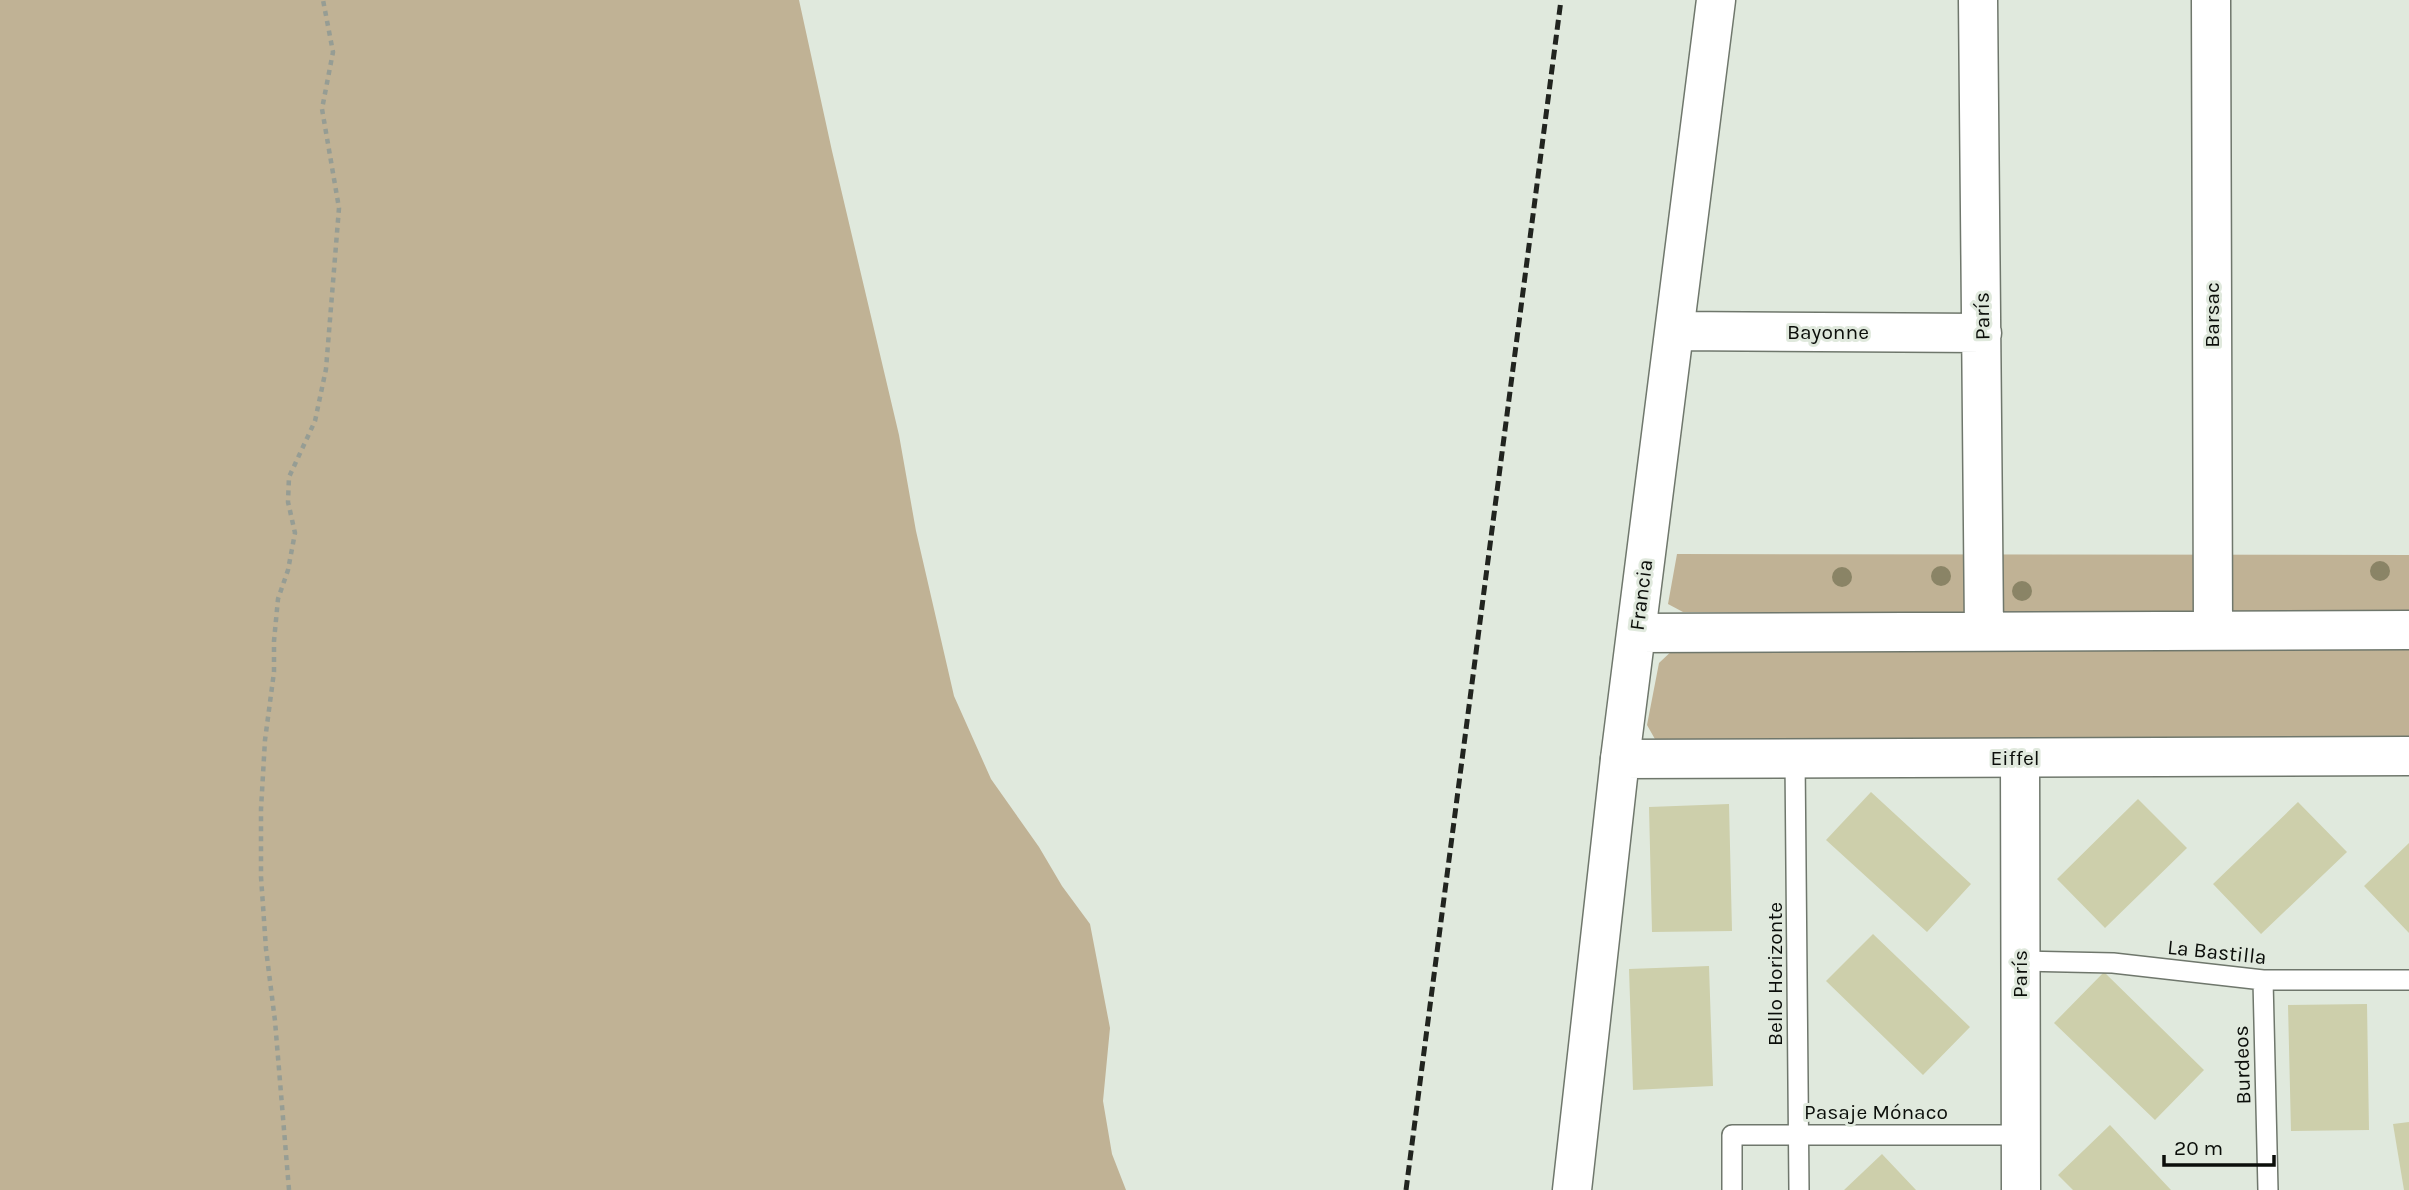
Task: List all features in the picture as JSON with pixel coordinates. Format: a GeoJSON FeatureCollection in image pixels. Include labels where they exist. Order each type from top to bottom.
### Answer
{"type":"FeatureCollection","features":[{"type":"Feature","properties":{"kind":"street","name":"Francia"},"geometry":{"type":"LineString","coordinates":[[1572,1190],[1620,759],[1716,0]]}},
{"type":"Feature","properties":{"kind":"street","name":"París"},"geometry":{"type":"LineString","coordinates":[[1978,0],[1984,631]]}},
{"type":"Feature","properties":{"kind":"street","name":"Barsac"},"geometry":{"type":"LineString","coordinates":[[2211,0],[2213,630]]}},
{"type":"Feature","properties":{"kind":"street","name":"Bayonne"},"geometry":{"type":"LineString","coordinates":[[1675,331],[1982,333]]}},
{"type":"Feature","properties":{"kind":"street"},"geometry":{"type":"LineString","coordinates":[[1637,632],[2409,630]]}},
{"type":"Feature","properties":{"kind":"street","name":"Eiffel"},"geometry":{"type":"LineString","coordinates":[[1620,759],[2409,757]]}},
{"type":"Feature","properties":{"kind":"street","name":"París"},"geometry":{"type":"LineString","coordinates":[[2020,758],[2021,1190]]}},
{"type":"Feature","properties":{"kind":"lane","name":"Bello Horizonte"},"geometry":{"type":"LineString","coordinates":[[1795,758],[1799,1190]]}},
{"type":"Feature","properties":{"kind":"lane","name":"La Bastilla"},"geometry":{"type":"LineString","coordinates":[[2020,961],[2113,963],[2263,980],[2409,980]]}},
{"type":"Feature","properties":{"kind":"lane","name":"Burdeos"},"geometry":{"type":"LineString","coordinates":[[2263,980],[2268,1190]]}},
{"type":"Feature","properties":{"kind":"lane","name":"Pasaje Mónaco"},"geometry":{"type":"LineString","coordinates":[[1732,1190],[1732,1135],[2021,1135]]}},
{"type":"Feature","properties":{"kind":"path"},"geometry":{"type":"LineString","coordinates":[[289,1190],[275,1021],[266,949],[261,877],[261,808],[278,599],[295,533],[288,502],[289,477],[315,421],[326,369],[330,329],[339,208],[322,109],[333,52],[323,0]]}},
{"type":"Feature","properties":{"kind":"shaded area"},"geometry":{"type":"Polygon","coordinates":[[[0,0],[799,0],[899,435],[916,531],[954,696],[991,779],[1090,924],[1110,1028],[1103,1101],[1112,1154],[1126,1190],[0,1190],[0,0]]]}},
{"type":"Feature","properties":{"kind":"shaded area"},"geometry":{"type":"Polygon","coordinates":[[[1677,554],[2409,555],[2409,615],[1683,612],[1668,604],[1677,554]]]}},
{"type":"Feature","properties":{"kind":"shaded area"},"geometry":{"type":"Polygon","coordinates":[[[2409,646],[2409,744],[1660,748],[1647,725],[1659,663],[1676,647],[2409,646]]]}},
{"type":"Feature","properties":{"kind":"building"},"geometry":{"type":"Polygon","coordinates":[[[1871,792],[1971,884],[1927,932],[1826,840],[1871,792]]]}},
{"type":"Feature","properties":{"kind":"building"},"geometry":{"type":"Polygon","coordinates":[[[2138,799],[2187,848],[2105,928],[2057,879],[2138,799]]]}},
{"type":"Feature","properties":{"kind":"building"},"geometry":{"type":"Polygon","coordinates":[[[2298,802],[2347,852],[2261,934],[2213,884],[2298,802]]]}},
{"type":"Feature","properties":{"kind":"building"},"geometry":{"type":"Polygon","coordinates":[[[1729,804],[1732,931],[1652,932],[1649,807],[1729,804]]]}},
{"type":"Feature","properties":{"kind":"building"},"geometry":{"type":"Polygon","coordinates":[[[2409,843],[2409,933],[2364,886],[2409,843]]]}},
{"type":"Feature","properties":{"kind":"building"},"geometry":{"type":"Polygon","coordinates":[[[1873,934],[1970,1027],[1923,1075],[1826,981],[1873,934]]]}},
{"type":"Feature","properties":{"kind":"building"},"geometry":{"type":"Polygon","coordinates":[[[1709,966],[1713,1086],[1633,1090],[1629,969],[1709,966]]]}},
{"type":"Feature","properties":{"kind":"building"},"geometry":{"type":"Polygon","coordinates":[[[2104,972],[2204,1070],[2155,1120],[2054,1023],[2104,972]]]}},
{"type":"Feature","properties":{"kind":"building"},"geometry":{"type":"Polygon","coordinates":[[[2367,1004],[2369,1130],[2291,1131],[2288,1005],[2367,1004]]]}},
{"type":"Feature","properties":{"kind":"building"},"geometry":{"type":"Polygon","coordinates":[[[2409,1122],[2409,1190],[2404,1190],[2393,1124],[2409,1122]]]}},
{"type":"Feature","properties":{"kind":"building"},"geometry":{"type":"Polygon","coordinates":[[[2110,1125],[2171,1190],[2073,1190],[2058,1175],[2110,1125]]]}},
{"type":"Feature","properties":{"kind":"building"},"geometry":{"type":"Polygon","coordinates":[[[1882,1154],[1916,1190],[1844,1190],[1882,1154]]]}},
{"type":"Feature","properties":{"kind":"railway"},"geometry":{"type":"LineString","coordinates":[[1406,1190],[1561,0]]}}]}
